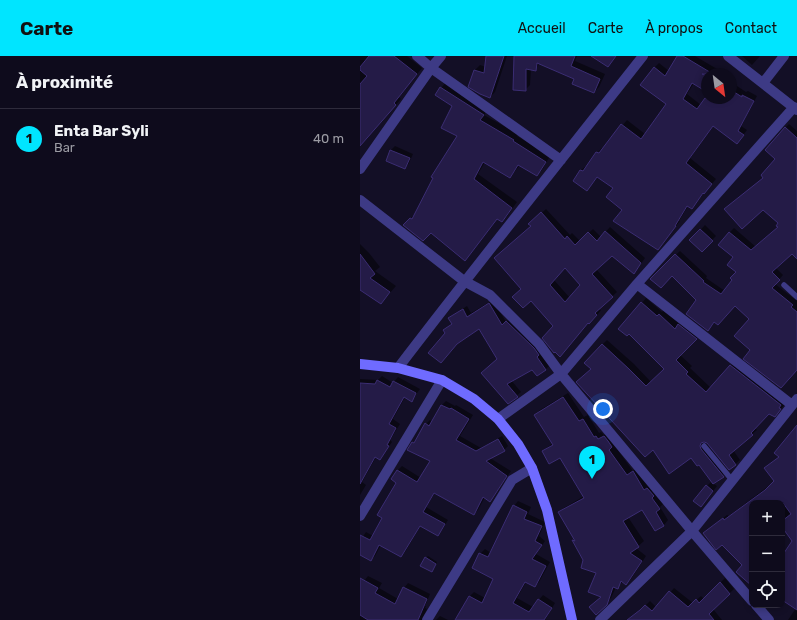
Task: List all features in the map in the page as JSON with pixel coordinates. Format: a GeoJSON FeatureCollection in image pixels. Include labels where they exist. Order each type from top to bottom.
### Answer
{"type":"FeatureCollection","features":[{"type":"Feature","properties":{"kind":"main road"},"geometry":{"type":"LineString","coordinates":[[360,364],[398,368],[442,380],[474,399],[498,419],[518,444],[532,468],[547,510],[572,620]]}},
{"type":"Feature","properties":{"kind":"street"},"geometry":{"type":"LineString","coordinates":[[417,56],[431,68],[562,160]]}},
{"type":"Feature","properties":{"kind":"street"},"geometry":{"type":"LineString","coordinates":[[360,169],[441,56]]}},
{"type":"Feature","properties":{"kind":"street"},"geometry":{"type":"LineString","coordinates":[[398,368],[464,281],[562,160],[643,56]]}},
{"type":"Feature","properties":{"kind":"street"},"geometry":{"type":"LineString","coordinates":[[498,419],[561,374],[637,284],[795,108],[728,56]]}},
{"type":"Feature","properties":{"kind":"street"},"geometry":{"type":"LineString","coordinates":[[763,83],[784,56]]}},
{"type":"Feature","properties":{"kind":"street"},"geometry":{"type":"LineString","coordinates":[[360,200],[464,281],[490,295],[539,344],[561,374],[749,598]]}},
{"type":"Feature","properties":{"kind":"street"},"geometry":{"type":"LineString","coordinates":[[600,620],[692,531],[795,402],[637,284]]}},
{"type":"Feature","properties":{"kind":"street"},"geometry":{"type":"LineString","coordinates":[[360,516],[442,380]]}},
{"type":"Feature","properties":{"kind":"street"},"geometry":{"type":"LineString","coordinates":[[427,620],[512,480],[532,468]]}},
{"type":"Feature","properties":{"kind":"street"},"geometry":{"type":"LineString","coordinates":[[758,608],[765,618]]}},
{"type":"Feature","properties":{"kind":"lane"},"geometry":{"type":"LineString","coordinates":[[784,285],[797,297]]}},
{"type":"Feature","properties":{"kind":"lane"},"geometry":{"type":"LineString","coordinates":[[704,446],[732,480]]}},
{"type":"Feature","properties":{"kind":"building"},"geometry":{"type":"Polygon","coordinates":[[[369,56],[394,56],[417,74],[394,103],[396,105],[360,146],[360,84],[367,76],[360,70],[360,67],[369,56]]]}},
{"type":"Feature","properties":{"kind":"building"},"geometry":{"type":"Polygon","coordinates":[[[486,56],[504,56],[490,98],[468,87],[474,70],[484,73],[486,56]]]}},
{"type":"Feature","properties":{"kind":"building"},"geometry":{"type":"Polygon","coordinates":[[[514,56],[575,56],[571,66],[600,79],[594,93],[572,84],[574,79],[537,63],[536,71],[526,69],[526,91],[513,90],[514,56]]]}},
{"type":"Feature","properties":{"kind":"building"},"geometry":{"type":"Polygon","coordinates":[[[591,56],[616,56],[608,67],[591,56]]]}},
{"type":"Feature","properties":{"kind":"building"},"geometry":{"type":"Polygon","coordinates":[[[677,56],[683,56],[703,68],[701,68],[701,88],[692,83],[683,99],[697,109],[701,104],[737,104],[737,94],[754,101],[738,131],[744,135],[737,144],[713,126],[686,163],[712,184],[704,194],[703,193],[692,209],[687,206],[676,226],[658,250],[613,221],[622,210],[606,197],[613,188],[597,177],[587,191],[573,181],[580,170],[583,171],[596,152],[599,153],[621,124],[641,139],[666,104],[640,85],[654,67],[665,76],[677,56]]]}},
{"type":"Feature","properties":{"kind":"building"},"geometry":{"type":"Polygon","coordinates":[[[440,87],[484,115],[480,120],[514,140],[513,141],[546,162],[537,176],[518,165],[510,178],[483,162],[474,179],[512,208],[502,222],[497,219],[465,261],[431,233],[423,241],[403,225],[410,218],[412,219],[433,178],[431,177],[457,136],[441,128],[452,106],[435,95],[440,87]]]}},
{"type":"Feature","properties":{"kind":"building"},"geometry":{"type":"Polygon","coordinates":[[[785,127],[797,138],[797,259],[792,254],[772,272],[780,280],[772,288],[793,305],[791,307],[797,312],[797,370],[781,388],[743,359],[750,350],[734,336],[749,319],[735,306],[718,325],[714,322],[708,331],[686,314],[696,300],[672,276],[661,288],[650,279],[675,254],[704,281],[703,282],[721,294],[732,280],[730,278],[736,272],[727,265],[733,257],[718,245],[729,232],[751,250],[778,227],[776,226],[778,223],[763,210],[742,229],[724,209],[763,178],[761,175],[775,159],[765,150],[785,127]]]}},
{"type":"Feature","properties":{"kind":"building"},"geometry":{"type":"Polygon","coordinates":[[[390,150],[410,158],[405,169],[386,161],[390,150]]]}},
{"type":"Feature","properties":{"kind":"building"},"geometry":{"type":"Polygon","coordinates":[[[541,212],[565,239],[567,236],[575,245],[588,232],[597,241],[605,231],[641,263],[634,274],[612,256],[592,274],[613,297],[595,313],[597,315],[589,324],[588,323],[560,357],[555,352],[554,353],[542,338],[553,326],[531,301],[523,308],[512,297],[521,289],[494,258],[531,226],[528,224],[541,212]],[[565,268],[550,285],[565,302],[580,285],[565,268]]]}},
{"type":"Feature","properties":{"kind":"building"},"geometry":{"type":"Polygon","coordinates":[[[700,229],[713,241],[702,252],[689,240],[700,229]]]}},
{"type":"Feature","properties":{"kind":"building"},"geometry":{"type":"Polygon","coordinates":[[[360,254],[375,274],[370,278],[390,292],[381,304],[360,290],[360,254]]]}},
{"type":"Feature","properties":{"kind":"building"},"geometry":{"type":"Polygon","coordinates":[[[641,302],[657,316],[659,314],[675,329],[678,324],[697,339],[676,360],[688,372],[686,374],[706,392],[730,365],[781,405],[779,408],[781,409],[775,417],[769,414],[751,433],[753,435],[729,455],[736,465],[729,470],[707,443],[701,443],[701,449],[724,477],[713,484],[699,465],[697,466],[691,458],[669,474],[653,450],[645,457],[576,382],[591,369],[584,363],[602,344],[646,386],[664,369],[629,334],[627,336],[618,329],[641,302]]]}},
{"type":"Feature","properties":{"kind":"building"},"geometry":{"type":"Polygon","coordinates":[[[489,303],[502,325],[506,321],[534,348],[539,355],[537,357],[546,370],[537,376],[532,370],[507,384],[518,397],[508,404],[481,373],[497,359],[479,329],[457,344],[441,363],[428,353],[445,333],[443,330],[452,324],[448,318],[463,309],[467,317],[489,303]]]}},
{"type":"Feature","properties":{"kind":"building"},"geometry":{"type":"Polygon","coordinates":[[[377,380],[390,387],[393,381],[416,393],[412,402],[404,397],[389,424],[396,428],[387,445],[389,446],[380,460],[375,457],[360,484],[360,383],[375,384],[377,380]]]}},
{"type":"Feature","properties":{"kind":"building"},"geometry":{"type":"Polygon","coordinates":[[[563,397],[579,421],[583,419],[594,437],[596,436],[598,439],[604,436],[612,447],[609,450],[627,475],[633,471],[644,490],[647,488],[654,496],[652,498],[660,509],[656,512],[664,526],[655,531],[642,510],[623,521],[639,547],[630,553],[642,561],[626,585],[621,581],[618,589],[613,587],[607,605],[596,615],[589,607],[601,597],[588,592],[596,573],[581,568],[583,560],[572,540],[575,541],[558,512],[584,498],[560,458],[549,464],[542,451],[553,445],[534,415],[563,397]]]}},
{"type":"Feature","properties":{"kind":"building"},"geometry":{"type":"Polygon","coordinates":[[[441,405],[450,409],[451,408],[469,419],[456,440],[476,451],[498,439],[505,451],[486,461],[507,476],[490,502],[483,497],[474,515],[434,493],[423,512],[445,524],[438,536],[420,526],[401,557],[379,545],[371,561],[360,555],[360,535],[370,540],[382,518],[377,515],[396,483],[391,479],[397,470],[417,482],[430,461],[407,450],[412,442],[414,443],[425,423],[429,426],[441,405]]]}},
{"type":"Feature","properties":{"kind":"building"},"geometry":{"type":"Polygon","coordinates":[[[797,425],[797,610],[785,602],[785,552],[792,541],[785,531],[785,519],[791,514],[785,506],[785,500],[751,500],[774,481],[764,468],[779,457],[774,453],[797,425]]]}},
{"type":"Feature","properties":{"kind":"building"},"geometry":{"type":"Polygon","coordinates":[[[706,485],[713,491],[701,507],[693,501],[706,485]]]}},
{"type":"Feature","properties":{"kind":"building"},"geometry":{"type":"Polygon","coordinates":[[[749,502],[749,583],[736,572],[742,565],[722,545],[716,550],[703,533],[723,518],[724,520],[749,502]]]}},
{"type":"Feature","properties":{"kind":"building"},"geometry":{"type":"Polygon","coordinates":[[[513,505],[527,512],[524,519],[542,526],[535,541],[542,545],[532,559],[546,566],[535,587],[525,582],[513,603],[529,612],[538,599],[552,608],[544,620],[455,620],[469,596],[482,603],[493,579],[472,568],[479,553],[488,557],[513,505]]]}},
{"type":"Feature","properties":{"kind":"building"},"geometry":{"type":"Polygon","coordinates":[[[425,557],[436,564],[432,572],[420,566],[425,557]]]}},
{"type":"Feature","properties":{"kind":"building"},"geometry":{"type":"Polygon","coordinates":[[[360,578],[378,588],[375,593],[395,604],[403,587],[427,599],[418,620],[368,620],[360,615],[360,578]]]}},
{"type":"Feature","properties":{"kind":"building"},"geometry":{"type":"Polygon","coordinates":[[[720,582],[730,594],[709,614],[714,620],[627,620],[645,605],[652,611],[669,591],[688,607],[696,599],[699,603],[720,582]]]}},
{"type":"Feature","properties":{"kind":"place","name":"Enta Bar Syli"},"geometry":{"type":"Point","coordinates":[592,479]}}]}
